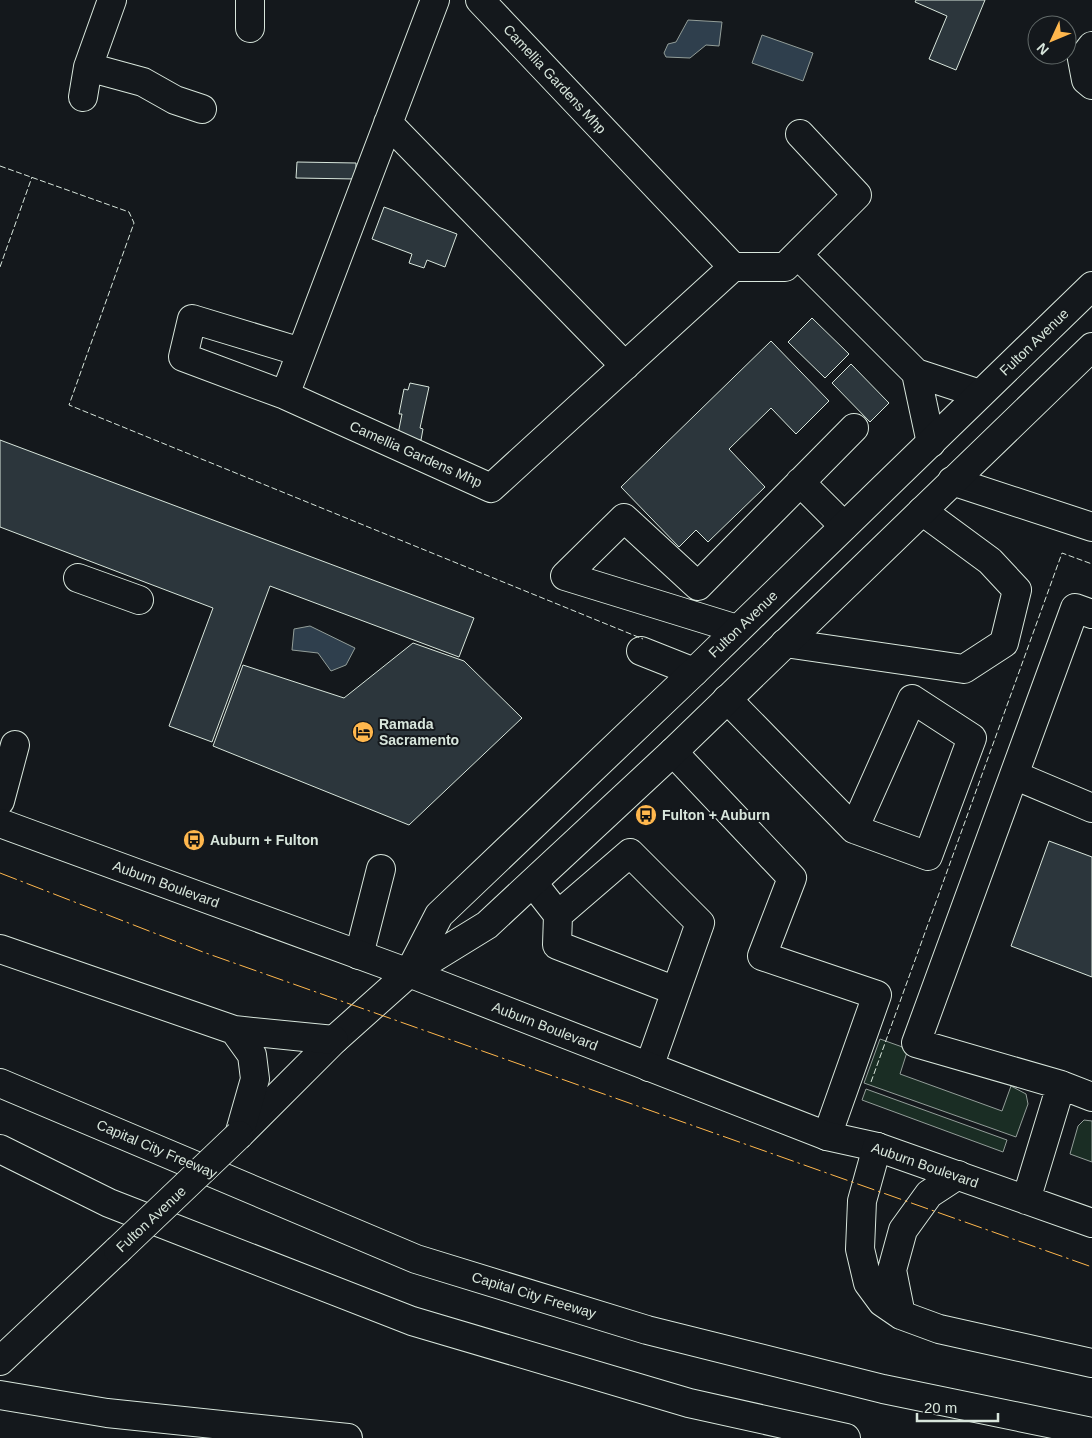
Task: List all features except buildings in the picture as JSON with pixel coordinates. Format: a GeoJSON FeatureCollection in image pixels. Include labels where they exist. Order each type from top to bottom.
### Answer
{"type":"FeatureCollection","features":[{"type":"Feature","properties":{"kind":"main road"},"geometry":{"type":"LineString","coordinates":[[83,97],[88,67],[112,0]]}},
{"type":"Feature","properties":{"kind":"main road"},"geometry":{"type":"LineString","coordinates":[[250,0],[250,28]]}},
{"type":"Feature","properties":{"kind":"main road"},"geometry":{"type":"LineString","coordinates":[[285,395],[435,0]]}},
{"type":"Feature","properties":{"kind":"main road","name":"Camellia Gardens Mhp"},"geometry":{"type":"LineString","coordinates":[[300,352],[192,319],[183,358],[285,395],[491,488],[733,267],[480,0]]}},
{"type":"Feature","properties":{"kind":"main road"},"geometry":{"type":"LineString","coordinates":[[1092,46],[1082,59],[1086,80],[1092,85]]}},
{"type":"Feature","properties":{"kind":"main road"},"geometry":{"type":"LineString","coordinates":[[88,67],[143,82],[175,100],[202,109]]}},
{"type":"Feature","properties":{"kind":"main road"},"geometry":{"type":"LineString","coordinates":[[388,123],[625,366]]}},
{"type":"Feature","properties":{"kind":"main road"},"geometry":{"type":"LineString","coordinates":[[733,267],[785,267],[857,195],[800,134]]}},
{"type":"Feature","properties":{"kind":"main road"},"geometry":{"type":"LineString","coordinates":[[798,255],[916,373],[980,394]]}},
{"type":"Feature","properties":{"kind":"main road","name":"Fulton Avenue"},"geometry":{"type":"LineString","coordinates":[[409,973],[439,915],[694,672],[1092,286]]}},
{"type":"Feature","properties":{"kind":"main road","name":"Fulton Avenue"},"geometry":{"type":"LineString","coordinates":[[0,1361],[239,1135],[334,1040],[409,973],[487,925],[533,883],[673,752],[1092,347]]}},
{"type":"Feature","properties":{"kind":"main road"},"geometry":{"type":"LineString","coordinates":[[916,373],[931,443]]}},
{"type":"Feature","properties":{"kind":"main road"},"geometry":{"type":"LineString","coordinates":[[737,630],[565,576],[624,518],[698,586],[854,428]]}},
{"type":"Feature","properties":{"kind":"main road"},"geometry":{"type":"LineString","coordinates":[[952,481],[1092,527]]}},
{"type":"Feature","properties":{"kind":"main road"},"geometry":{"type":"LineString","coordinates":[[800,482],[844,526]]}},
{"type":"Feature","properties":{"kind":"main road"},"geometry":{"type":"LineString","coordinates":[[785,643],[964,669],[1004,643],[1017,590],[990,561],[922,510]]}},
{"type":"Feature","properties":{"kind":"main road"},"geometry":{"type":"LineString","coordinates":[[78,578],[139,600]]}},
{"type":"Feature","properties":{"kind":"main road"},"geometry":{"type":"LineString","coordinates":[[1092,614],[1075,608],[916,1043],[1061,1085],[1092,1097]]}},
{"type":"Feature","properties":{"kind":"main road"},"geometry":{"type":"LineString","coordinates":[[641,651],[694,672]]}},
{"type":"Feature","properties":{"kind":"main road"},"geometry":{"type":"LineString","coordinates":[[727,699],[854,829],[928,856],[972,738],[912,699],[854,829]]}},
{"type":"Feature","properties":{"kind":"main road"},"geometry":{"type":"LineString","coordinates":[[0,801],[15,745]]}},
{"type":"Feature","properties":{"kind":"main road"},"geometry":{"type":"LineString","coordinates":[[673,752],[792,878],[762,956],[877,995],[827,1136]]}},
{"type":"Feature","properties":{"kind":"main road"},"geometry":{"type":"LineString","coordinates":[[1014,775],[1092,808]]}},
{"type":"Feature","properties":{"kind":"main road","name":"Auburn Boulevard"},"geometry":{"type":"LineString","coordinates":[[0,824],[409,973],[827,1136],[877,1147],[1092,1223]]}},
{"type":"Feature","properties":{"kind":"main road"},"geometry":{"type":"LineString","coordinates":[[558,915],[630,853],[700,923],[649,1067]]}},
{"type":"Feature","properties":{"kind":"main road"},"geometry":{"type":"LineString","coordinates":[[359,955],[381,869]]}},
{"type":"Feature","properties":{"kind":"main road"},"geometry":{"type":"LineString","coordinates":[[533,883],[558,915],[557,945],[676,991]]}},
{"type":"Feature","properties":{"kind":"main road"},"geometry":{"type":"LineString","coordinates":[[0,950],[234,1030],[334,1040]]}},
{"type":"Feature","properties":{"kind":"main road"},"geometry":{"type":"LineString","coordinates":[[234,1030],[252,1055],[255,1079],[239,1135]]}},
{"type":"Feature","properties":{"kind":"main road","name":"Capital City Freeway"},"geometry":{"type":"LineString","coordinates":[[0,1083],[416,1259],[647,1330],[883,1389],[1092,1432]]}},
{"type":"Feature","properties":{"kind":"main road"},"geometry":{"type":"LineString","coordinates":[[1026,1200],[1061,1085]]}},
{"type":"Feature","properties":{"kind":"main road"},"geometry":{"type":"LineString","coordinates":[[877,1147],[862,1202],[860,1249],[868,1283],[882,1302],[901,1315],[939,1328],[1092,1364]]}},
{"type":"Feature","properties":{"kind":"main road"},"geometry":{"type":"LineString","coordinates":[[0,1149],[109,1203],[412,1321],[689,1403],[846,1438]]}},
{"type":"Feature","properties":{"kind":"main road"},"geometry":{"type":"LineString","coordinates":[[901,1315],[892,1270],[903,1230],[929,1194],[958,1175]]}},
{"type":"Feature","properties":{"kind":"main road"},"geometry":{"type":"LineString","coordinates":[[0,1395],[107,1413],[348,1438]]}},
{"type":"Feature","properties":{"kind":"green space"},"geometry":{"type":"Polygon","coordinates":[[[880,1039],[908,1049],[900,1074],[1002,1111],[1011,1086],[1026,1094],[1028,1104],[1016,1137],[864,1083],[880,1039]]]}},
{"type":"Feature","properties":{"kind":"green space"},"geometry":{"type":"Polygon","coordinates":[[[866,1089],[1007,1140],[1003,1152],[862,1100],[866,1089]]]}},
{"type":"Feature","properties":{"kind":"green space"},"geometry":{"type":"Polygon","coordinates":[[[1084,1120],[1092,1121],[1092,1162],[1070,1154],[1078,1126],[1084,1120]]]}},
{"type":"Feature","properties":{"kind":"water"},"geometry":{"type":"Polygon","coordinates":[[[688,20],[722,22],[719,46],[706,45],[690,58],[666,57],[664,53],[668,44],[676,42],[688,20]]]}},
{"type":"Feature","properties":{"kind":"water"},"geometry":{"type":"Polygon","coordinates":[[[762,35],[813,53],[803,81],[752,63],[762,35]]]}},
{"type":"Feature","properties":{"kind":"water"},"geometry":{"type":"Polygon","coordinates":[[[310,626],[355,648],[346,665],[331,671],[318,653],[292,650],[294,629],[310,626]]]}},
{"type":"Feature","properties":{"kind":"fence"},"geometry":{"type":"LineString","coordinates":[[0,166],[129,212],[134,223],[69,405],[643,639]]}},
{"type":"Feature","properties":{"kind":"fence"},"geometry":{"type":"LineString","coordinates":[[0,267],[32,177]]}},
{"type":"Feature","properties":{"kind":"fence"},"geometry":{"type":"LineString","coordinates":[[871,1082],[1062,553],[1092,564]]}},
{"type":"Feature","properties":{"kind":"power"},"geometry":{"type":"LineString","coordinates":[[0,873],[203,952],[1092,1267]]}},
{"type":"Feature","properties":{"kind":"place","name":"Ramada Sacramento"},"geometry":{"type":"Point","coordinates":[363,732]}},
{"type":"Feature","properties":{"kind":"place","name":"Fulton + Auburn"},"geometry":{"type":"Point","coordinates":[646,815]}},
{"type":"Feature","properties":{"kind":"place","name":"Auburn + Fulton"},"geometry":{"type":"Point","coordinates":[194,840]}}]}
